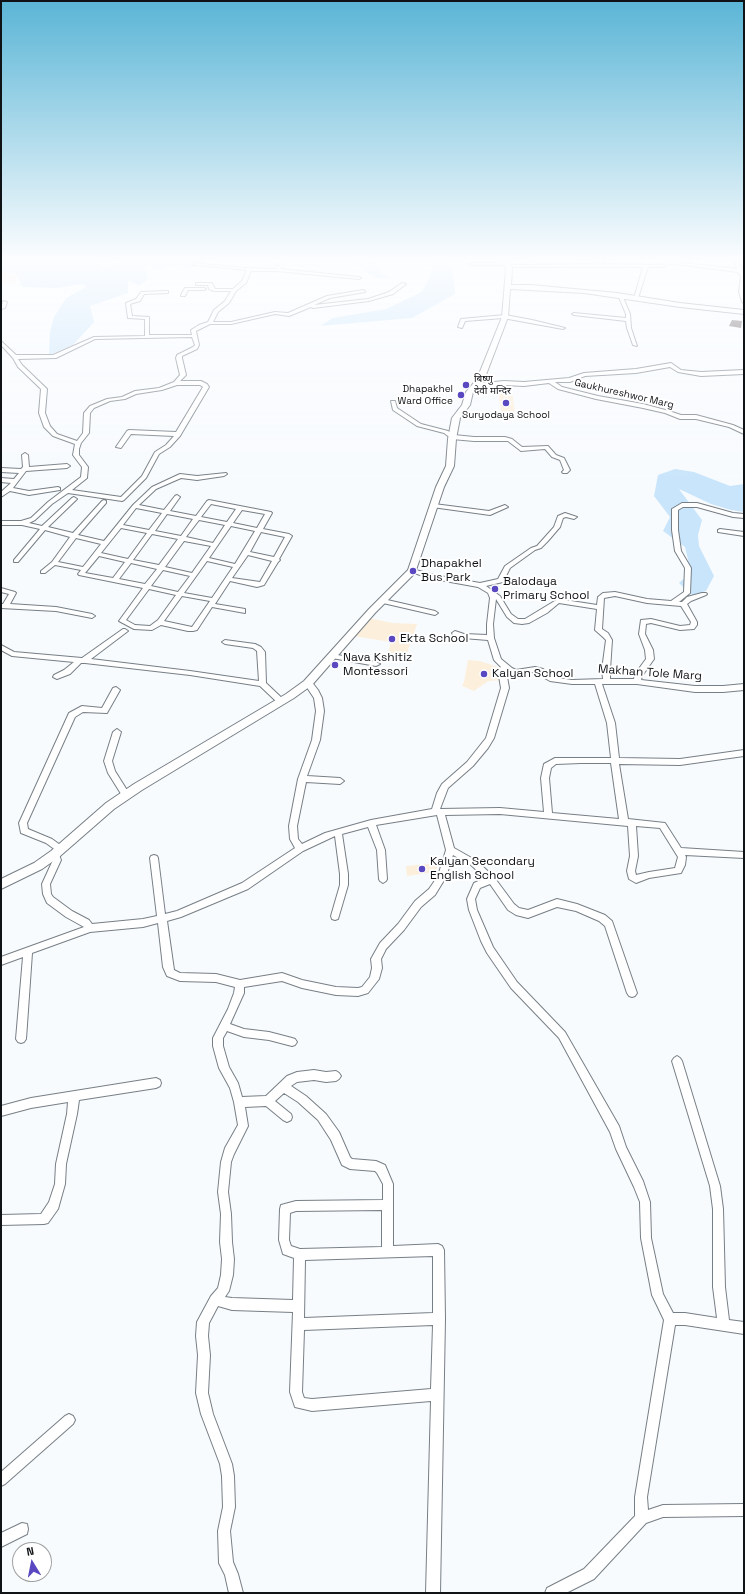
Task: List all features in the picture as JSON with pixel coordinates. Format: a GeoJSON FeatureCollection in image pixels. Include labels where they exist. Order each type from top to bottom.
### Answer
{"type":"FeatureCollection","features":[{"type":"Feature","properties":{"kind":"main road"},"geometry":{"type":"LineString","coordinates":[[1,884],[38,866],[58,851],[110,806],[126,795],[192,753],[282,701],[308,683],[412,571],[434,506],[450,466],[452,437],[456,418],[466,405],[470,392],[480,380],[499,331]]}},
{"type":"Feature","properties":{"kind":"street"},"geometry":{"type":"LineString","coordinates":[[147,331],[147,336]]}},
{"type":"Feature","properties":{"kind":"street"},"geometry":{"type":"LineString","coordinates":[[176,383],[183,375],[179,358],[180,355],[195,348],[197,345],[194,331]]}},
{"type":"Feature","properties":{"kind":"street"},"geometry":{"type":"LineString","coordinates":[[630,331],[636,344]]}},
{"type":"Feature","properties":{"kind":"street"},"geometry":{"type":"LineString","coordinates":[[15,357],[54,357],[94,338],[194,336]]}},
{"type":"Feature","properties":{"kind":"street"},"geometry":{"type":"LineString","coordinates":[[1,342],[15,357],[20,366],[44,389],[42,413],[47,427],[55,435],[78,443]]}},
{"type":"Feature","properties":{"kind":"street"},"geometry":{"type":"LineString","coordinates":[[550,382],[570,380],[584,375],[636,371],[671,365],[680,371],[701,374],[744,372]]}},
{"type":"Feature","properties":{"kind":"street","name":"Gaukhureshwor Marg"},"geometry":{"type":"LineString","coordinates":[[475,386],[504,383],[524,384],[550,382],[560,388],[598,398],[643,406],[667,412],[680,418],[696,417],[731,426],[744,432]]}},
{"type":"Feature","properties":{"kind":"street"},"geometry":{"type":"LineString","coordinates":[[22,523],[33,519],[50,502],[68,491],[84,478],[85,467],[76,455],[78,443],[86,433],[86,420],[92,407],[98,403],[123,398],[135,393],[160,389],[176,383],[204,384],[206,387],[178,434],[168,446],[157,453],[144,477],[122,499],[68,491]]}},
{"type":"Feature","properties":{"kind":"street"},"geometry":{"type":"LineString","coordinates":[[393,402],[395,409],[419,424],[446,432],[452,437],[505,439],[510,440],[521,449],[546,447],[554,456],[562,459],[567,470],[565,472]]}},
{"type":"Feature","properties":{"kind":"street"},"geometry":{"type":"LineString","coordinates":[[119,447],[128,432],[178,434]]}},
{"type":"Feature","properties":{"kind":"street"},"geometry":{"type":"LineString","coordinates":[[1,495],[9,489],[26,467],[25,455]]}},
{"type":"Feature","properties":{"kind":"street"},"geometry":{"type":"LineString","coordinates":[[1,470],[23,470],[67,466]]}},
{"type":"Feature","properties":{"kind":"street"},"geometry":{"type":"LineString","coordinates":[[224,474],[216,478],[184,476],[173,479],[154,488],[135,506],[121,526],[105,543],[81,574],[84,576],[147,586],[243,611]]}},
{"type":"Feature","properties":{"kind":"street"},"geometry":{"type":"LineString","coordinates":[[1,480],[14,481]]}},
{"type":"Feature","properties":{"kind":"street"},"geometry":{"type":"LineString","coordinates":[[9,489],[30,493],[58,489]]}},
{"type":"Feature","properties":{"kind":"street"},"geometry":{"type":"LineString","coordinates":[[115,580],[177,497]]}},
{"type":"Feature","properties":{"kind":"street"},"geometry":{"type":"LineString","coordinates":[[16,561],[43,529],[74,499]]}},
{"type":"Feature","properties":{"kind":"street"},"geometry":{"type":"LineString","coordinates":[[43,572],[54,563],[74,536],[104,502]]}},
{"type":"Feature","properties":{"kind":"street"},"geometry":{"type":"LineString","coordinates":[[160,622],[193,629],[246,553],[269,513],[209,502],[122,621],[134,627],[148,628],[152,628],[160,622],[206,559],[240,508]]}},
{"type":"Feature","properties":{"kind":"street"},"geometry":{"type":"LineString","coordinates":[[674,602],[687,593],[688,578],[688,568],[678,551],[675,530],[675,509],[682,505],[697,505],[733,515],[744,516]]}},
{"type":"Feature","properties":{"kind":"street"},"geometry":{"type":"LineString","coordinates":[[135,506],[289,536],[277,560],[260,585],[228,579]]}},
{"type":"Feature","properties":{"kind":"street"},"geometry":{"type":"LineString","coordinates":[[434,506],[490,513],[505,507]]}},
{"type":"Feature","properties":{"kind":"street"},"geometry":{"type":"LineString","coordinates":[[412,571],[434,577],[480,585],[501,581],[507,567],[546,540],[557,527],[560,516],[565,515],[574,517]]}},
{"type":"Feature","properties":{"kind":"street"},"geometry":{"type":"LineString","coordinates":[[1,523],[22,523],[105,543]]}},
{"type":"Feature","properties":{"kind":"street"},"geometry":{"type":"LineString","coordinates":[[121,526],[215,545]]}},
{"type":"Feature","properties":{"kind":"street"},"geometry":{"type":"LineString","coordinates":[[720,531],[744,534]]}},
{"type":"Feature","properties":{"kind":"street"},"geometry":{"type":"LineString","coordinates":[[246,553],[277,560]]}},
{"type":"Feature","properties":{"kind":"street"},"geometry":{"type":"LineString","coordinates":[[98,554],[194,575]]}},
{"type":"Feature","properties":{"kind":"street"},"geometry":{"type":"LineString","coordinates":[[206,559],[237,566]]}},
{"type":"Feature","properties":{"kind":"street"},"geometry":{"type":"LineString","coordinates":[[54,563],[85,568]]}},
{"type":"Feature","properties":{"kind":"street"},"geometry":{"type":"LineString","coordinates":[[480,585],[498,597],[509,616],[516,621],[527,621],[545,611],[558,601],[601,608]]}},
{"type":"Feature","properties":{"kind":"street"},"geometry":{"type":"LineString","coordinates":[[1,590],[13,593],[3,606]]}},
{"type":"Feature","properties":{"kind":"street"},"geometry":{"type":"LineString","coordinates":[[154,858],[156,889],[162,918],[170,974],[180,977],[216,978],[240,984],[282,977],[302,984],[336,991],[358,992],[365,990],[374,979],[377,968],[376,959],[379,953],[418,904],[435,887],[442,877],[450,850],[438,812],[441,793],[445,786],[470,764],[490,738],[505,688],[502,670],[505,667],[498,660],[491,638],[490,624],[493,598],[491,592]]}},
{"type":"Feature","properties":{"kind":"street"},"geometry":{"type":"LineString","coordinates":[[607,681],[606,670],[609,640],[608,637],[598,630],[601,597],[607,594],[615,594],[656,603],[674,602],[683,604],[694,622],[692,627],[680,628],[651,621],[643,622],[642,634],[650,659],[638,676],[637,682]]}},
{"type":"Feature","properties":{"kind":"street"},"geometry":{"type":"LineString","coordinates":[[683,604],[689,599],[704,594]]}},
{"type":"Feature","properties":{"kind":"street"},"geometry":{"type":"LineString","coordinates":[[383,601],[435,613]]}},
{"type":"Feature","properties":{"kind":"street"},"geometry":{"type":"LineString","coordinates":[[3,606],[56,609],[92,616]]}},
{"type":"Feature","properties":{"kind":"street"},"geometry":{"type":"LineString","coordinates":[[57,677],[67,672],[125,632]]}},
{"type":"Feature","properties":{"kind":"street"},"geometry":{"type":"LineString","coordinates":[[456,632],[462,636],[491,638]]}},
{"type":"Feature","properties":{"kind":"street"},"geometry":{"type":"LineString","coordinates":[[225,642],[255,646],[259,648],[261,652],[262,684]]}},
{"type":"Feature","properties":{"kind":"street"},"geometry":{"type":"LineString","coordinates":[[1,647],[12,654],[190,673],[262,684],[282,701]]}},
{"type":"Feature","properties":{"kind":"street"},"geometry":{"type":"LineString","coordinates":[[332,656],[376,664]]}},
{"type":"Feature","properties":{"kind":"street","name":"Makhan Tole Marg"},"geometry":{"type":"LineString","coordinates":[[505,667],[516,672],[528,670],[540,671],[550,679],[557,681],[637,682],[695,689],[744,687]]}},
{"type":"Feature","properties":{"kind":"street"},"geometry":{"type":"LineString","coordinates":[[1,961],[90,928],[143,923],[178,914],[245,886],[314,840],[371,823],[438,812],[500,811],[628,823],[662,825],[682,857],[681,865],[678,871],[649,875],[636,879],[632,877],[634,856],[628,823],[615,761],[611,723],[598,681]]}},
{"type":"Feature","properties":{"kind":"street"},"geometry":{"type":"LineString","coordinates":[[300,849],[294,840],[293,833],[302,779],[316,740],[320,711],[318,698],[308,683]]}},
{"type":"Feature","properties":{"kind":"street"},"geometry":{"type":"LineString","coordinates":[[90,928],[86,923],[69,914],[50,900],[47,894],[46,884],[57,860],[58,851],[49,841],[24,831],[23,823],[72,715],[82,709],[104,711],[116,690]]}},
{"type":"Feature","properties":{"kind":"street"},"geometry":{"type":"LineString","coordinates":[[117,732],[108,761],[111,771],[126,795]]}},
{"type":"Feature","properties":{"kind":"street"},"geometry":{"type":"LineString","coordinates":[[548,816],[545,778],[547,766],[555,761],[680,762],[744,753]]}},
{"type":"Feature","properties":{"kind":"street"},"geometry":{"type":"LineString","coordinates":[[302,779],[340,781]]}},
{"type":"Feature","properties":{"kind":"street"},"geometry":{"type":"LineString","coordinates":[[371,823],[381,850],[383,879]]}},
{"type":"Feature","properties":{"kind":"street"},"geometry":{"type":"LineString","coordinates":[[335,916],[344,885],[344,874],[338,832]]}},
{"type":"Feature","properties":{"kind":"street"},"geometry":{"type":"LineString","coordinates":[[450,850],[474,863],[491,879],[516,911],[528,914],[550,904],[557,903],[577,908],[602,918],[609,924],[632,993]]}},
{"type":"Feature","properties":{"kind":"street"},"geometry":{"type":"LineString","coordinates":[[679,851],[744,856]]}},
{"type":"Feature","properties":{"kind":"street"},"geometry":{"type":"LineString","coordinates":[[491,879],[477,886],[471,899],[479,927],[490,950],[514,985],[562,1035],[615,1130],[621,1149],[639,1185],[645,1202],[646,1238],[658,1295],[670,1319],[641,1497],[642,1518]]}},
{"type":"Feature","properties":{"kind":"street"},"geometry":{"type":"LineString","coordinates":[[21,1039],[28,952]]}},
{"type":"Feature","properties":{"kind":"street"},"geometry":{"type":"LineString","coordinates":[[236,1593],[231,1574],[226,1563],[224,1531],[229,1507],[226,1464],[207,1414],[202,1393],[204,1370],[203,1322],[215,1300],[223,1291],[227,1274],[228,1259],[226,1242],[226,1214],[223,1192],[226,1162],[229,1152],[243,1126],[240,1102],[234,1086],[224,1068],[218,1046],[218,1038],[220,1031],[225,1026],[239,993],[240,984]]}},
{"type":"Feature","properties":{"kind":"street"},"geometry":{"type":"LineString","coordinates":[[225,1026],[244,1033],[269,1036],[292,1042]]}},
{"type":"Feature","properties":{"kind":"street"},"geometry":{"type":"LineString","coordinates":[[677,1060],[715,1186],[718,1209],[719,1287],[724,1325]]}},
{"type":"Feature","properties":{"kind":"street"},"geometry":{"type":"LineString","coordinates":[[268,1102],[291,1079],[305,1075],[326,1077],[336,1076]]}},
{"type":"Feature","properties":{"kind":"street"},"geometry":{"type":"LineString","coordinates":[[1,1111],[31,1103],[156,1083]]}},
{"type":"Feature","properties":{"kind":"street"},"geometry":{"type":"LineString","coordinates":[[283,1086],[302,1099],[322,1118],[335,1136],[346,1161],[350,1164],[376,1166],[381,1169],[388,1184],[387,1252]]}},
{"type":"Feature","properties":{"kind":"street"},"geometry":{"type":"LineString","coordinates":[[1,1220],[44,1219],[54,1205],[60,1184],[60,1164],[72,1114],[74,1096]]}},
{"type":"Feature","properties":{"kind":"street"},"geometry":{"type":"LineString","coordinates":[[240,1102],[268,1102],[287,1117]]}},
{"type":"Feature","properties":{"kind":"street"},"geometry":{"type":"LineString","coordinates":[[388,1205],[296,1206],[285,1209],[284,1240],[287,1250],[300,1255],[438,1250],[439,1319],[436,1395],[433,1593]]}},
{"type":"Feature","properties":{"kind":"street"},"geometry":{"type":"LineString","coordinates":[[300,1255],[296,1392],[299,1404],[312,1405],[436,1395]]}},
{"type":"Feature","properties":{"kind":"street"},"geometry":{"type":"LineString","coordinates":[[215,1300],[232,1304],[299,1306]]}},
{"type":"Feature","properties":{"kind":"street"},"geometry":{"type":"LineString","coordinates":[[299,1324],[439,1319]]}},
{"type":"Feature","properties":{"kind":"street"},"geometry":{"type":"LineString","coordinates":[[670,1319],[685,1319],[744,1328]]}},
{"type":"Feature","properties":{"kind":"street"},"geometry":{"type":"LineString","coordinates":[[1,1480],[69,1420]]}},
{"type":"Feature","properties":{"kind":"street"},"geometry":{"type":"LineString","coordinates":[[552,1593],[589,1574],[642,1518],[664,1511],[744,1510]]}},
{"type":"Feature","properties":{"kind":"street"},"geometry":{"type":"LineString","coordinates":[[1,1540],[22,1529]]}},
{"type":"Feature","properties":{"kind":"shaded area"},"geometry":{"type":"Polygon","coordinates":[[[85,331],[73,345],[49,355],[50,332],[85,331]]]}},
{"type":"Feature","properties":{"kind":"shaded area","name":"Suryodaya School"},"geometry":{"type":"Polygon","coordinates":[[[511,384],[515,412],[501,412],[497,385],[511,384]]]}},
{"type":"Feature","properties":{"kind":"shaded area"},"geometry":{"type":"Polygon","coordinates":[[[675,469],[694,472],[730,486],[744,484],[744,512],[711,504],[679,489],[702,520],[698,535],[699,546],[714,576],[706,591],[692,595],[679,583],[691,572],[685,547],[663,531],[670,517],[654,496],[658,475],[675,469]]]}},
{"type":"Feature","properties":{"kind":"shaded area","name":"Ekta School"},"geometry":{"type":"Polygon","coordinates":[[[368,618],[393,623],[417,624],[406,656],[388,653],[391,642],[353,636],[368,618]]]}},
{"type":"Feature","properties":{"kind":"shaded area","name":"Kalyan School"},"geometry":{"type":"Polygon","coordinates":[[[468,660],[480,661],[501,668],[504,680],[488,681],[474,691],[462,686],[468,660]]]}},
{"type":"Feature","properties":{"kind":"shaded area","name":"Kalyan Secondary English School"},"geometry":{"type":"Polygon","coordinates":[[[438,863],[436,872],[407,876],[406,866],[438,863]]]}},
{"type":"Feature","properties":{"kind":"place","name":"बिष्णु देवी मन्दिर"},"geometry":{"type":"Point","coordinates":[466,385]}},
{"type":"Feature","properties":{"kind":"place","name":"Dhapakhel Ward Office"},"geometry":{"type":"Point","coordinates":[461,395]}},
{"type":"Feature","properties":{"kind":"place","name":"Suryodaya School"},"geometry":{"type":"Point","coordinates":[506,403]}},
{"type":"Feature","properties":{"kind":"place","name":"Dhapakhel Bus Park"},"geometry":{"type":"Point","coordinates":[413,571]}},
{"type":"Feature","properties":{"kind":"place","name":"Balodaya Primary School"},"geometry":{"type":"Point","coordinates":[495,589]}},
{"type":"Feature","properties":{"kind":"place","name":"Ekta School"},"geometry":{"type":"Point","coordinates":[392,639]}},
{"type":"Feature","properties":{"kind":"place","name":"Nava Kshitiz Montessori"},"geometry":{"type":"Point","coordinates":[335,665]}},
{"type":"Feature","properties":{"kind":"place","name":"Kalyan School"},"geometry":{"type":"Point","coordinates":[484,674]}},
{"type":"Feature","properties":{"kind":"place","name":"Kalyan Secondary English School"},"geometry":{"type":"Point","coordinates":[422,869]}}]}
